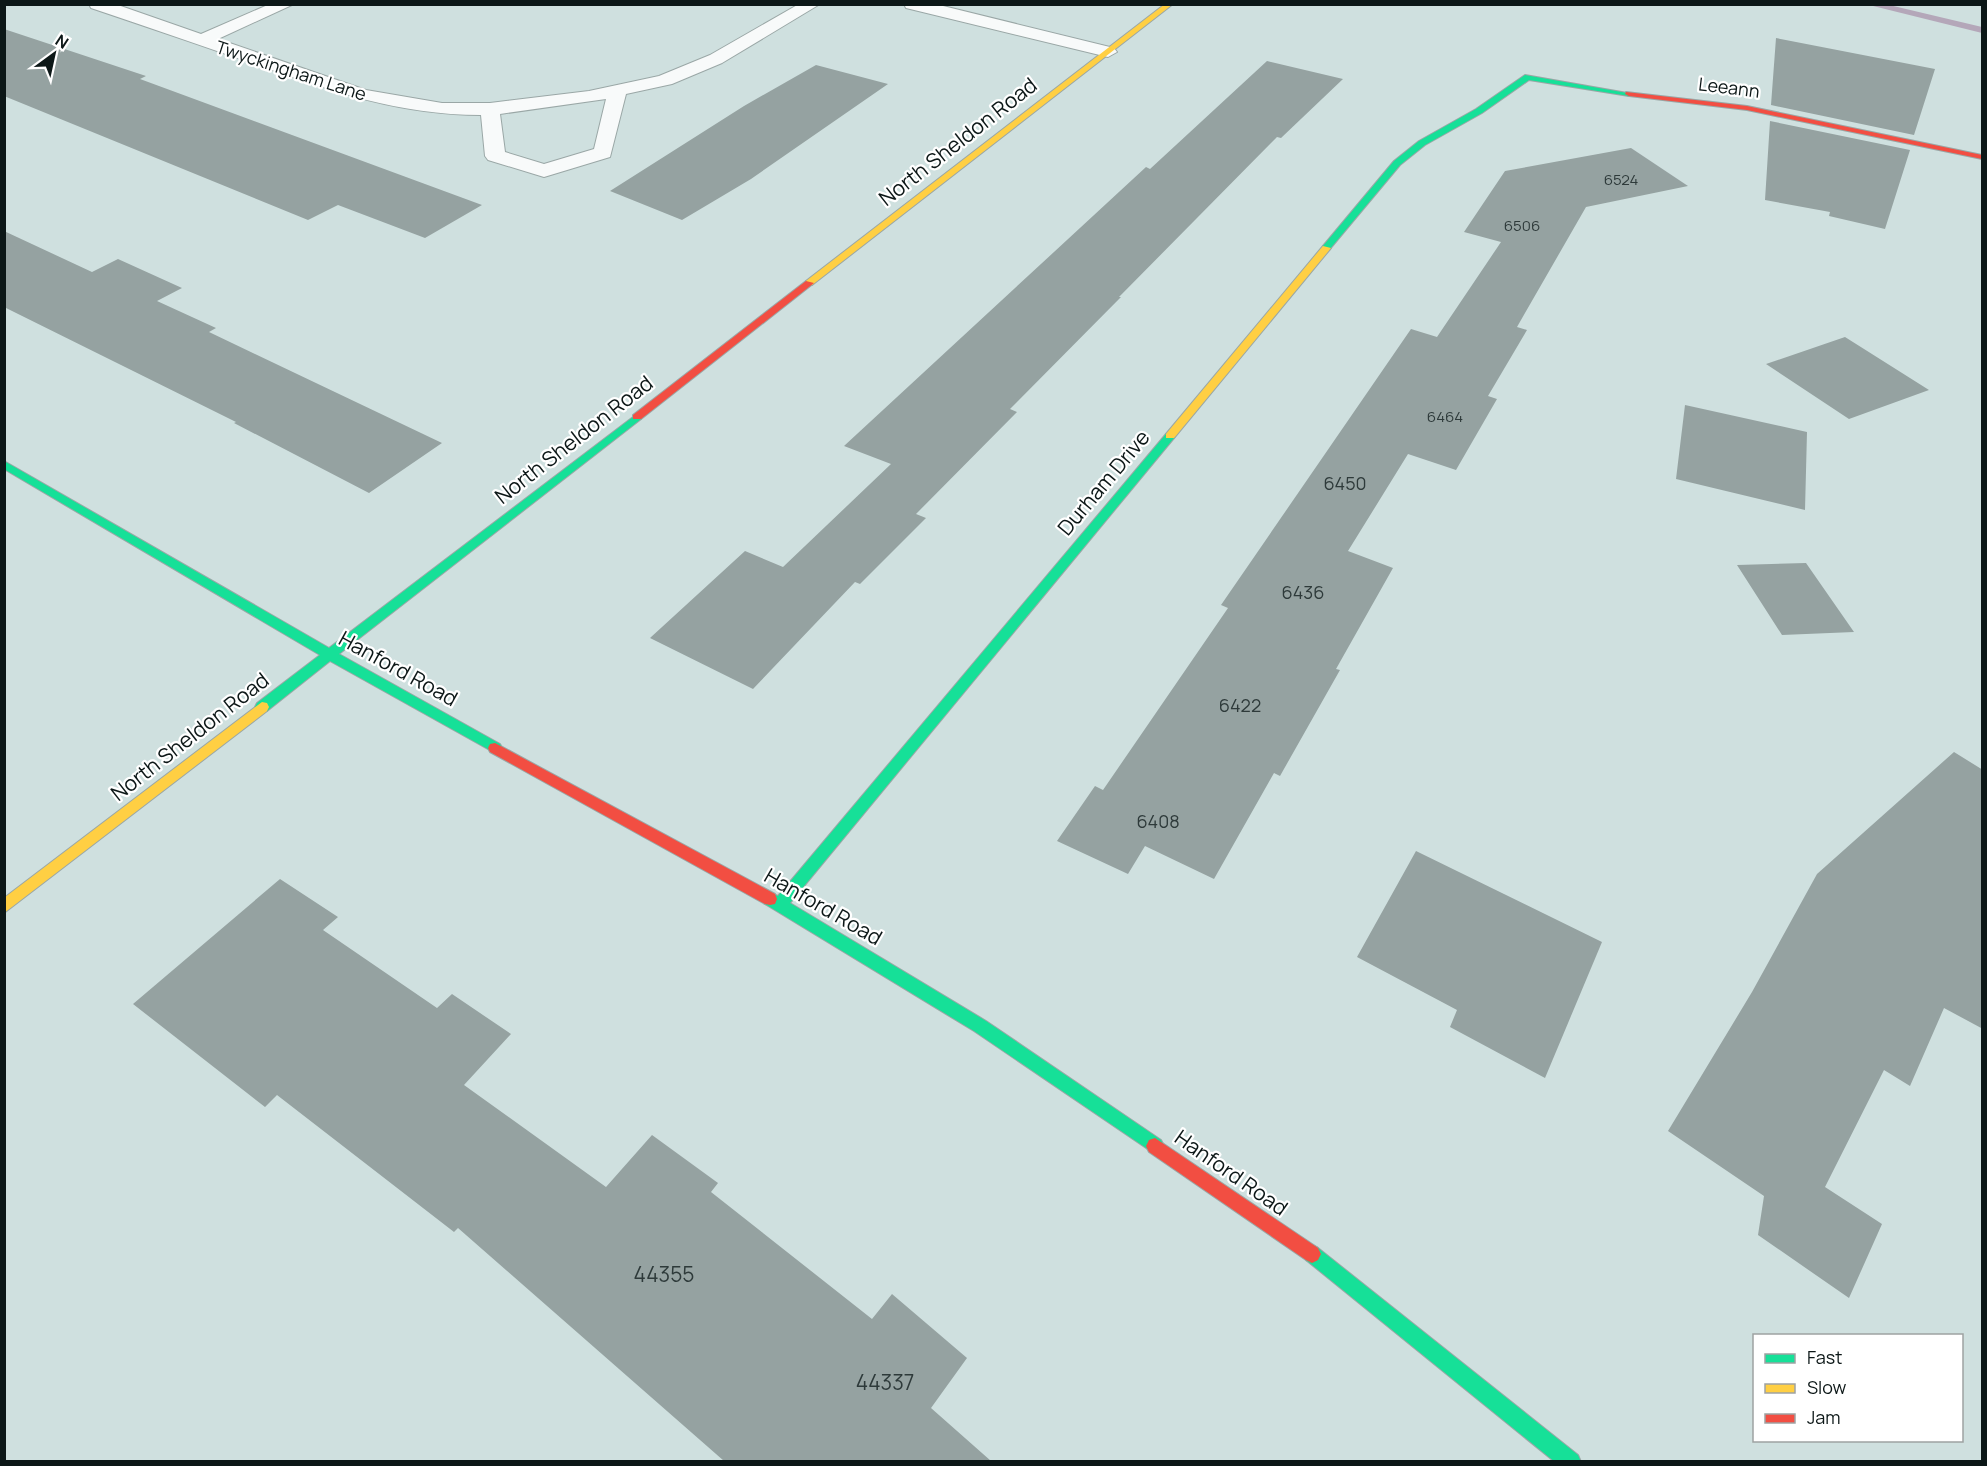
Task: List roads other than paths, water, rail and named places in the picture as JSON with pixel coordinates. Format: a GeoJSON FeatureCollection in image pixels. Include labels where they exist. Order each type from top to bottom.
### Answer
{"type":"FeatureCollection","features":[{"type":"Feature","properties":{"kind":"street","name":"Twyckingham Lane"},"geometry":{"type":"LineString","coordinates":[[97,4],[362,95],[442,109],[490,110],[553,103],[665,80],[716,59],[812,4]]}},
{"type":"Feature","properties":{"kind":"street"},"geometry":{"type":"LineString","coordinates":[[199,40],[286,4]]}},
{"type":"Feature","properties":{"kind":"street"},"geometry":{"type":"LineString","coordinates":[[912,4],[1108,52]]}},
{"type":"Feature","properties":{"kind":"street","name":"North Sheldon Road"},"geometry":{"type":"LineString","coordinates":[[4,908],[1170,4]]}},
{"type":"Feature","properties":{"kind":"street","name":"Leeann"},"geometry":{"type":"LineString","coordinates":[[1479,111],[1528,77],[1652,98],[1758,110],[1983,157]]}},
{"type":"Feature","properties":{"kind":"street"},"geometry":{"type":"LineString","coordinates":[[490,110],[495,156],[544,171],[603,153],[617,91]]}},
{"type":"Feature","properties":{"kind":"street","name":"Durham Drive"},"geometry":{"type":"LineString","coordinates":[[780,905],[1397,163],[1422,143],[1479,111]]}},
{"type":"Feature","properties":{"kind":"street","name":"Hanford Road"},"geometry":{"type":"LineString","coordinates":[[4,464],[330,656],[780,905],[980,1026],[1312,1254],[1571,1461]]}},
{"type":"Feature","properties":{"kind":"waterway"},"geometry":{"type":"LineString","coordinates":[[1870,4],[1982,30]]}}]}
